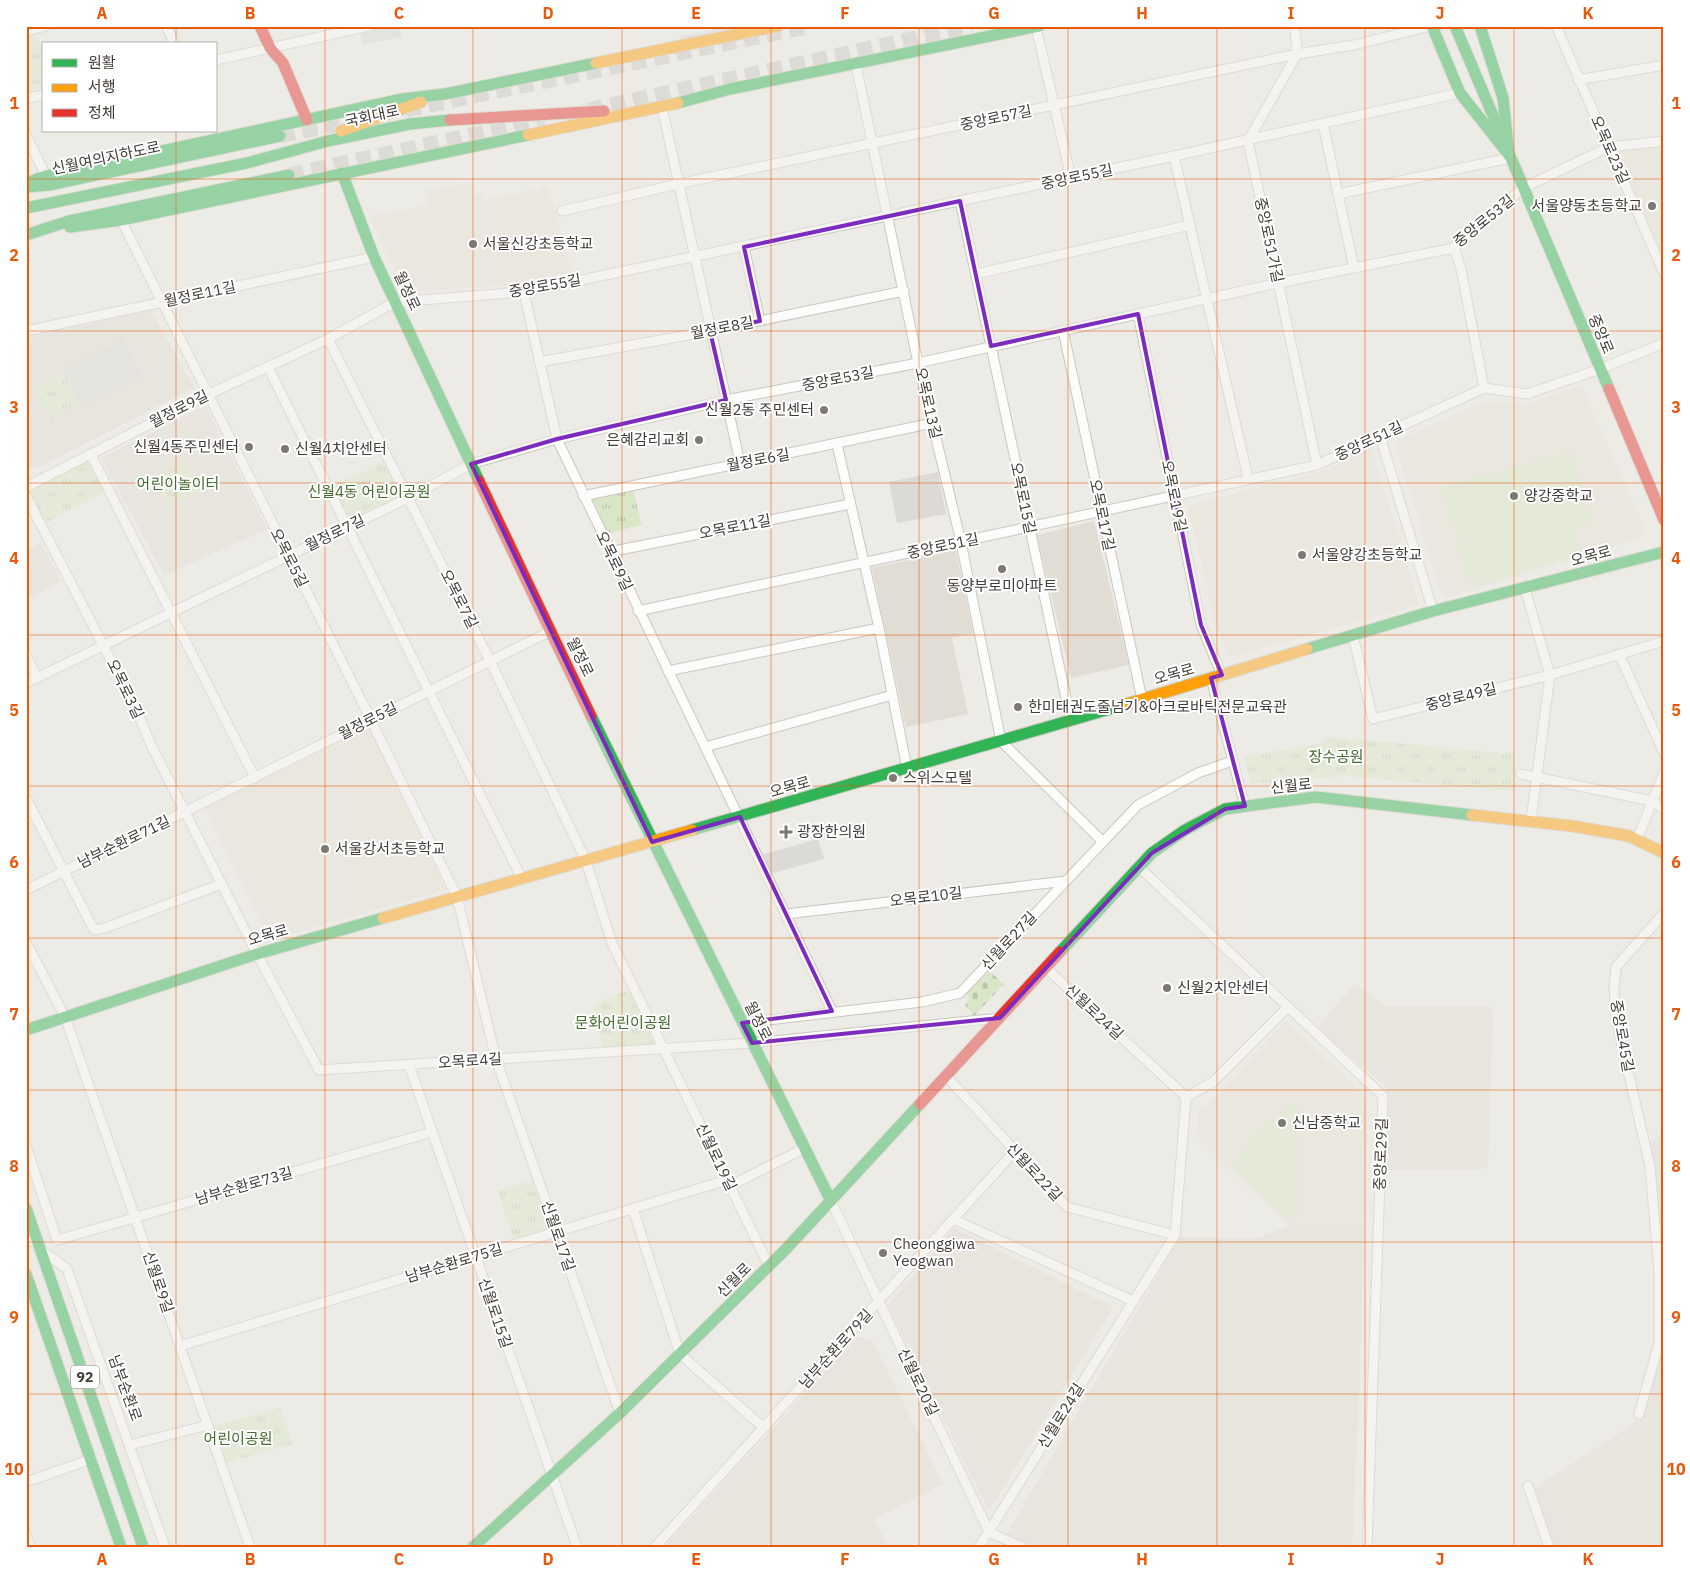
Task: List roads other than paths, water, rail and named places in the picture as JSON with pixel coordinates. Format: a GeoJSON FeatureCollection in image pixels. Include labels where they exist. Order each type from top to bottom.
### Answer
{"type":"FeatureCollection","features":[{"type":"Feature","properties":{"kind":"main road"},"geometry":{"type":"LineString","coordinates":[[260,26],[270,48],[283,63],[307,120]]}},
{"type":"Feature","properties":{"kind":"main road"},"geometry":{"type":"LineString","coordinates":[[26,183],[46,176],[402,99],[445,94],[778,26]]}},
{"type":"Feature","properties":{"kind":"main road"},"geometry":{"type":"LineString","coordinates":[[1431,26],[1460,93],[1510,157]]}},
{"type":"Feature","properties":{"kind":"main road","name":"중앙로"},"geometry":{"type":"LineString","coordinates":[[1455,26],[1664,520]]}},
{"type":"Feature","properties":{"kind":"main road"},"geometry":{"type":"LineString","coordinates":[[1480,26],[1503,98],[1510,157]]}},
{"type":"Feature","properties":{"kind":"main road"},"geometry":{"type":"LineString","coordinates":[[26,235],[121,220],[685,102],[730,89],[1038,27]]}},
{"type":"Feature","properties":{"kind":"main road","name":"국회대로"},"geometry":{"type":"LineString","coordinates":[[26,208],[247,162],[328,141],[410,124],[477,117],[526,117],[600,112],[684,95],[730,89]]}},
{"type":"Feature","properties":{"kind":"main road","name":"국회대로"},"geometry":{"type":"LineString","coordinates":[[26,201],[257,154],[346,130],[445,94]]}},
{"type":"Feature","properties":{"kind":"main road","name":"신월여의지하도로"},"geometry":{"type":"LineString","coordinates":[[26,187],[48,186],[280,136]]}},
{"type":"Feature","properties":{"kind":"main road","name":"월정로"},"geometry":{"type":"LineString","coordinates":[[342,173],[374,257],[471,464],[652,842],[831,1201]]}},
{"type":"Feature","properties":{"kind":"main road"},"geometry":{"type":"LineString","coordinates":[[39,232],[69,221],[289,175]]}},
{"type":"Feature","properties":{"kind":"main road","name":"오목로"},"geometry":{"type":"LineString","coordinates":[[26,1030],[257,954],[1071,721],[1433,612],[1664,552]]}},
{"type":"Feature","properties":{"kind":"main road","name":"신월로"},"geometry":{"type":"LineString","coordinates":[[473,1547],[620,1413],[769,1266],[1152,853],[1185,830],[1225,809],[1316,797],[1531,821],[1629,836],[1664,853]]}},
{"type":"Feature","properties":{"kind":"main road","name":"92"},"geometry":{"type":"LineString","coordinates":[[26,1208],[32,1241],[41,1250],[143,1547]]}},
{"type":"Feature","properties":{"kind":"main road","name":"92"},"geometry":{"type":"LineString","coordinates":[[26,1274],[92,1459],[121,1547]]}},
{"type":"Feature","properties":{"kind":"street"},"geometry":{"type":"LineString","coordinates":[[26,30],[46,26]]}},
{"type":"Feature","properties":{"kind":"street"},"geometry":{"type":"LineString","coordinates":[[166,26],[174,42]]}},
{"type":"Feature","properties":{"kind":"street"},"geometry":{"type":"LineString","coordinates":[[218,60],[369,26]]}},
{"type":"Feature","properties":{"kind":"street"},"geometry":{"type":"LineString","coordinates":[[1248,141],[1297,54],[1295,26]]}},
{"type":"Feature","properties":{"kind":"street","name":"중앙로57길"},"geometry":{"type":"LineString","coordinates":[[562,211],[678,184],[1297,54],[1354,45],[1431,26]]}},
{"type":"Feature","properties":{"kind":"street","name":"오목로23길"},"geometry":{"type":"LineString","coordinates":[[1556,26],[1664,273]]}},
{"type":"Feature","properties":{"kind":"street"},"geometry":{"type":"LineString","coordinates":[[1038,27],[1071,178]]}},
{"type":"Feature","properties":{"kind":"street","name":"오목로13길"},"geometry":{"type":"LineString","coordinates":[[856,65],[874,144],[918,363],[962,542],[1001,741]]}},
{"type":"Feature","properties":{"kind":"street"},"geometry":{"type":"LineString","coordinates":[[1578,80],[1664,65]]}},
{"type":"Feature","properties":{"kind":"street","name":"중앙로55길"},"geometry":{"type":"LineString","coordinates":[[395,302],[524,292],[1248,141],[1460,93]]}},
{"type":"Feature","properties":{"kind":"street"},"geometry":{"type":"LineString","coordinates":[[26,98],[42,94]]}},
{"type":"Feature","properties":{"kind":"street"},"geometry":{"type":"LineString","coordinates":[[662,106],[740,463]]}},
{"type":"Feature","properties":{"kind":"street"},"geometry":{"type":"LineString","coordinates":[[1323,124],[1354,268]]}},
{"type":"Feature","properties":{"kind":"street"},"geometry":{"type":"LineString","coordinates":[[26,135],[46,176]]}},
{"type":"Feature","properties":{"kind":"street","name":"중앙로53길"},"geometry":{"type":"LineString","coordinates":[[471,464],[557,439],[726,400],[918,363],[1278,283],[1454,248],[1523,188],[1608,147],[1664,140]]}},
{"type":"Feature","properties":{"kind":"street","name":"중앙로51가길"},"geometry":{"type":"LineString","coordinates":[[1248,141],[1316,464]]}},
{"type":"Feature","properties":{"kind":"street"},"geometry":{"type":"LineString","coordinates":[[1174,156],[1248,478]]}},
{"type":"Feature","properties":{"kind":"street"},"geometry":{"type":"LineString","coordinates":[[1338,194],[1510,157]]}},
{"type":"Feature","properties":{"kind":"street","name":"오목로15길"},"geometry":{"type":"LineString","coordinates":[[960,202],[1071,721]]}},
{"type":"Feature","properties":{"kind":"street","name":"오목로5길"},"geometry":{"type":"LineString","coordinates":[[121,220],[371,720],[457,897]]}},
{"type":"Feature","properties":{"kind":"street"},"geometry":{"type":"LineString","coordinates":[[976,274],[1190,225]]}},
{"type":"Feature","properties":{"kind":"street"},"geometry":{"type":"LineString","coordinates":[[744,247],[760,321]]}},
{"type":"Feature","properties":{"kind":"street"},"geometry":{"type":"LineString","coordinates":[[1454,248],[1484,388],[1527,394],[1600,370],[1664,343]]}},
{"type":"Feature","properties":{"kind":"street","name":"월정로11길"},"geometry":{"type":"LineString","coordinates":[[26,331],[374,257]]}},
{"type":"Feature","properties":{"kind":"street","name":"월정로8길"},"geometry":{"type":"LineString","coordinates":[[539,362],[710,331],[904,291]]}},
{"type":"Feature","properties":{"kind":"street","name":"오목로9길"},"geometry":{"type":"LineString","coordinates":[[524,292],[557,439],[638,611],[740,817]]}},
{"type":"Feature","properties":{"kind":"street","name":"월정로9길"},"geometry":{"type":"LineString","coordinates":[[26,487],[207,395],[328,339],[395,302]]}},
{"type":"Feature","properties":{"kind":"street","name":"오목로19길"},"geometry":{"type":"LineString","coordinates":[[1138,314],[1173,496],[1201,624],[1217,677]]}},
{"type":"Feature","properties":{"kind":"street","name":"오목로17길"},"geometry":{"type":"LineString","coordinates":[[1063,330],[1142,699]]}},
{"type":"Feature","properties":{"kind":"street","name":"오목로7길"},"geometry":{"type":"LineString","coordinates":[[328,339],[490,661],[586,861]]}},
{"type":"Feature","properties":{"kind":"street"},"geometry":{"type":"LineString","coordinates":[[268,366],[522,879]]}},
{"type":"Feature","properties":{"kind":"street","name":"중앙로51길"},"geometry":{"type":"LineString","coordinates":[[638,611],[1029,528],[1316,464],[1484,388]]}},
{"type":"Feature","properties":{"kind":"street","name":"월정로6길"},"geometry":{"type":"LineString","coordinates":[[583,496],[933,423]]}},
{"type":"Feature","properties":{"kind":"street"},"geometry":{"type":"LineString","coordinates":[[1380,436],[1433,612]]}},
{"type":"Feature","properties":{"kind":"street"},"geometry":{"type":"LineString","coordinates":[[837,444],[879,628],[907,768]]}},
{"type":"Feature","properties":{"kind":"street"},"geometry":{"type":"LineString","coordinates":[[91,455],[170,613],[256,778]]}},
{"type":"Feature","properties":{"kind":"street","name":"월정로7길"},"geometry":{"type":"LineString","coordinates":[[26,683],[408,498],[471,464]]}},
{"type":"Feature","properties":{"kind":"street","name":"오목로3길"},"geometry":{"type":"LineString","coordinates":[[26,496],[257,954]]}},
{"type":"Feature","properties":{"kind":"street","name":"오목로11길"},"geometry":{"type":"LineString","coordinates":[[619,550],[850,504]]}},
{"type":"Feature","properties":{"kind":"street"},"geometry":{"type":"LineString","coordinates":[[1525,589],[1550,675],[1531,821]]}},
{"type":"Feature","properties":{"kind":"street"},"geometry":{"type":"LineString","coordinates":[[668,671],[879,628]]}},
{"type":"Feature","properties":{"kind":"street","name":"월정로5길"},"geometry":{"type":"LineString","coordinates":[[185,813],[551,631]]}},
{"type":"Feature","properties":{"kind":"street","name":"중앙로49길"},"geometry":{"type":"LineString","coordinates":[[1353,636],[1373,719],[1550,675],[1664,641]]}},
{"type":"Feature","properties":{"kind":"street"},"geometry":{"type":"LineString","coordinates":[[1619,654],[1664,753]]}},
{"type":"Feature","properties":{"kind":"street"},"geometry":{"type":"LineString","coordinates":[[26,655],[37,678]]}},
{"type":"Feature","properties":{"kind":"street","name":"오목로"},"geometry":{"type":"LineString","coordinates":[[1217,677],[1232,761],[1245,806]]}},
{"type":"Feature","properties":{"kind":"street"},"geometry":{"type":"LineString","coordinates":[[705,747],[892,695]]}},
{"type":"Feature","properties":{"kind":"street"},"geometry":{"type":"LineString","coordinates":[[1001,741],[1103,842]]}},
{"type":"Feature","properties":{"kind":"street","name":"신월로27길"},"geometry":{"type":"LineString","coordinates":[[742,1023],[922,1002],[960,993],[1138,805],[1198,774],[1232,761]]}},
{"type":"Feature","properties":{"kind":"street"},"geometry":{"type":"LineString","coordinates":[[1637,840],[1664,772]]}},
{"type":"Feature","properties":{"kind":"street"},"geometry":{"type":"LineString","coordinates":[[1521,774],[1652,801],[1664,809]]}},
{"type":"Feature","properties":{"kind":"street","name":"남부순환로71길"},"geometry":{"type":"LineString","coordinates":[[26,798],[64,872]]}},
{"type":"Feature","properties":{"kind":"street","name":"남부순환로71길"},"geometry":{"type":"LineString","coordinates":[[26,890],[185,813]]}},
{"type":"Feature","properties":{"kind":"street"},"geometry":{"type":"LineString","coordinates":[[740,817],[832,1011]]}},
{"type":"Feature","properties":{"kind":"street"},"geometry":{"type":"LineString","coordinates":[[586,861],[612,943],[663,1049]]}},
{"type":"Feature","properties":{"kind":"street","name":"중앙로29길"},"geometry":{"type":"LineString","coordinates":[[1139,867],[1383,1096],[1368,1547]]}},
{"type":"Feature","properties":{"kind":"street"},"geometry":{"type":"LineString","coordinates":[[64,872],[94,930],[104,928],[221,884]]}},
{"type":"Feature","properties":{"kind":"street","name":"오목로10길"},"geometry":{"type":"LineString","coordinates":[[786,914],[1066,881]]}},
{"type":"Feature","properties":{"kind":"street","name":"신월로17길"},"geometry":{"type":"LineString","coordinates":[[457,897],[496,1059],[620,1413]]}},
{"type":"Feature","properties":{"kind":"street","name":"중앙로45길"},"geometry":{"type":"LineString","coordinates":[[1639,1414],[1659,1343],[1659,1273],[1650,1166],[1616,1018],[1614,983],[1616,967],[1623,957],[1664,913]]}},
{"type":"Feature","properties":{"kind":"street","name":"신월로9길"},"geometry":{"type":"LineString","coordinates":[[26,942],[65,1017],[250,1547]]}},
{"type":"Feature","properties":{"kind":"street","name":"오목로4길"},"geometry":{"type":"LineString","coordinates":[[257,954],[319,1070],[752,1043]]}},
{"type":"Feature","properties":{"kind":"street","name":"신월로24길"},"geometry":{"type":"LineString","coordinates":[[979,1547],[1174,1236],[1186,1096],[1046,968]]}},
{"type":"Feature","properties":{"kind":"street"},"geometry":{"type":"LineString","coordinates":[[1186,1096],[1213,1082],[1288,1006]]}},
{"type":"Feature","properties":{"kind":"street"},"geometry":{"type":"LineString","coordinates":[[752,1043],[1000,1018]]}},
{"type":"Feature","properties":{"kind":"street","name":"신월로19길"},"geometry":{"type":"LineString","coordinates":[[663,1049],[769,1266]]}},
{"type":"Feature","properties":{"kind":"street","name":"신월로15길"},"geometry":{"type":"LineString","coordinates":[[408,1065],[577,1547]]}},
{"type":"Feature","properties":{"kind":"street","name":"신월로22길"},"geometry":{"type":"LineString","coordinates":[[946,1076],[1067,1207],[1174,1236]]}},
{"type":"Feature","properties":{"kind":"street","name":"남부순환로73길"},"geometry":{"type":"LineString","coordinates":[[26,1146],[57,1240],[432,1132]]}},
{"type":"Feature","properties":{"kind":"street"},"geometry":{"type":"LineString","coordinates":[[729,1183],[805,1148]]}},
{"type":"Feature","properties":{"kind":"street","name":"남부순환로79길"},"geometry":{"type":"LineString","coordinates":[[656,1547],[1015,1151]]}},
{"type":"Feature","properties":{"kind":"street","name":"남부순환로75길"},"geometry":{"type":"LineString","coordinates":[[180,1346],[475,1256],[729,1183]]}},
{"type":"Feature","properties":{"kind":"street","name":"신월로20길"},"geometry":{"type":"LineString","coordinates":[[831,1201],[989,1532]]}},
{"type":"Feature","properties":{"kind":"street"},"geometry":{"type":"LineString","coordinates":[[634,1209],[680,1354],[764,1428]]}},
{"type":"Feature","properties":{"kind":"street"},"geometry":{"type":"LineString","coordinates":[[953,1219],[1133,1301]]}},
{"type":"Feature","properties":{"kind":"street","name":"남부순환로"},"geometry":{"type":"LineString","coordinates":[[41,1250],[67,1269],[130,1445],[164,1547]]}},
{"type":"Feature","properties":{"kind":"street"},"geometry":{"type":"LineString","coordinates":[[130,1445],[208,1425]]}},
{"type":"Feature","properties":{"kind":"street"},"geometry":{"type":"LineString","coordinates":[[26,1482],[92,1459]]}},
{"type":"Feature","properties":{"kind":"street"},"geometry":{"type":"LineString","coordinates":[[1528,1486],[1549,1547]]}},
{"type":"Feature","properties":{"kind":"street"},"geometry":{"type":"LineString","coordinates":[[989,1532],[1022,1547]]}},
{"type":"Feature","properties":{"kind":"street"},"geometry":{"type":"LineString","coordinates":[[26,1535],[30,1547]]}},
{"type":"Feature","properties":{"kind":"tunnel"},"geometry":{"type":"LineString","coordinates":[[406,110],[811,26]]}},
{"type":"Feature","properties":{"kind":"tunnel"},"geometry":{"type":"LineString","coordinates":[[588,110],[971,26]]}},
{"type":"Feature","properties":{"kind":"tunnel"},"geometry":{"type":"LineString","coordinates":[[280,136],[366,118]]}},
{"type":"Feature","properties":{"kind":"tunnel"},"geometry":{"type":"LineString","coordinates":[[289,175],[544,119]]}},
{"type":"Feature","properties":{"kind":"place","name":"서울양동초등학교"},"geometry":{"type":"Point","coordinates":[1652,206]}},
{"type":"Feature","properties":{"kind":"place","name":"서울신강초등학교"},"geometry":{"type":"Point","coordinates":[473,244]}},
{"type":"Feature","properties":{"kind":"place","name":"신월2동 주민센터"},"geometry":{"type":"Point","coordinates":[824,410]}},
{"type":"Feature","properties":{"kind":"place","name":"은혜감리교회"},"geometry":{"type":"Point","coordinates":[699,440]}},
{"type":"Feature","properties":{"kind":"place","name":"신월4동주민센터"},"geometry":{"type":"Point","coordinates":[249,447]}},
{"type":"Feature","properties":{"kind":"place","name":"신월4치안센터"},"geometry":{"type":"Point","coordinates":[285,449]}},
{"type":"Feature","properties":{"kind":"place","name":"양강중학교"},"geometry":{"type":"Point","coordinates":[1514,496]}},
{"type":"Feature","properties":{"kind":"place","name":"서울양강초등학교"},"geometry":{"type":"Point","coordinates":[1302,555]}},
{"type":"Feature","properties":{"kind":"place","name":"동양부로미아파트"},"geometry":{"type":"Point","coordinates":[1002,569]}},
{"type":"Feature","properties":{"kind":"place","name":"한미태권도줄넘기&아크로바틱전문교육관"},"geometry":{"type":"Point","coordinates":[1018,707]}},
{"type":"Feature","properties":{"kind":"place","name":"스위스모텔"},"geometry":{"type":"Point","coordinates":[893,778]}},
{"type":"Feature","properties":{"kind":"place","name":"광장한의원"},"geometry":{"type":"Point","coordinates":[786,832]}},
{"type":"Feature","properties":{"kind":"place","name":"서울강서초등학교"},"geometry":{"type":"Point","coordinates":[325,849]}},
{"type":"Feature","properties":{"kind":"place","name":"신월2치안센터"},"geometry":{"type":"Point","coordinates":[1167,988]}},
{"type":"Feature","properties":{"kind":"place","name":"신남중학교"},"geometry":{"type":"Point","coordinates":[1282,1123]}},
{"type":"Feature","properties":{"kind":"place","name":"Cheonggiwa Yeogwan"},"geometry":{"type":"Point","coordinates":[883,1253]}},
{"type":"Feature","properties":{"kind":"park label","name":"어린이놀이터"},"geometry":{"type":"Point","coordinates":[178,484]}},
{"type":"Feature","properties":{"kind":"park label","name":"신월4동 어린이공원"},"geometry":{"type":"Point","coordinates":[369,492]}},
{"type":"Feature","properties":{"kind":"park label","name":"장수공원"},"geometry":{"type":"Point","coordinates":[1336,757]}},
{"type":"Feature","properties":{"kind":"park label","name":"문화어린이공원"},"geometry":{"type":"Point","coordinates":[623,1023]}},
{"type":"Feature","properties":{"kind":"park label","name":"어린이공원"},"geometry":{"type":"Point","coordinates":[238,1439]}}]}
